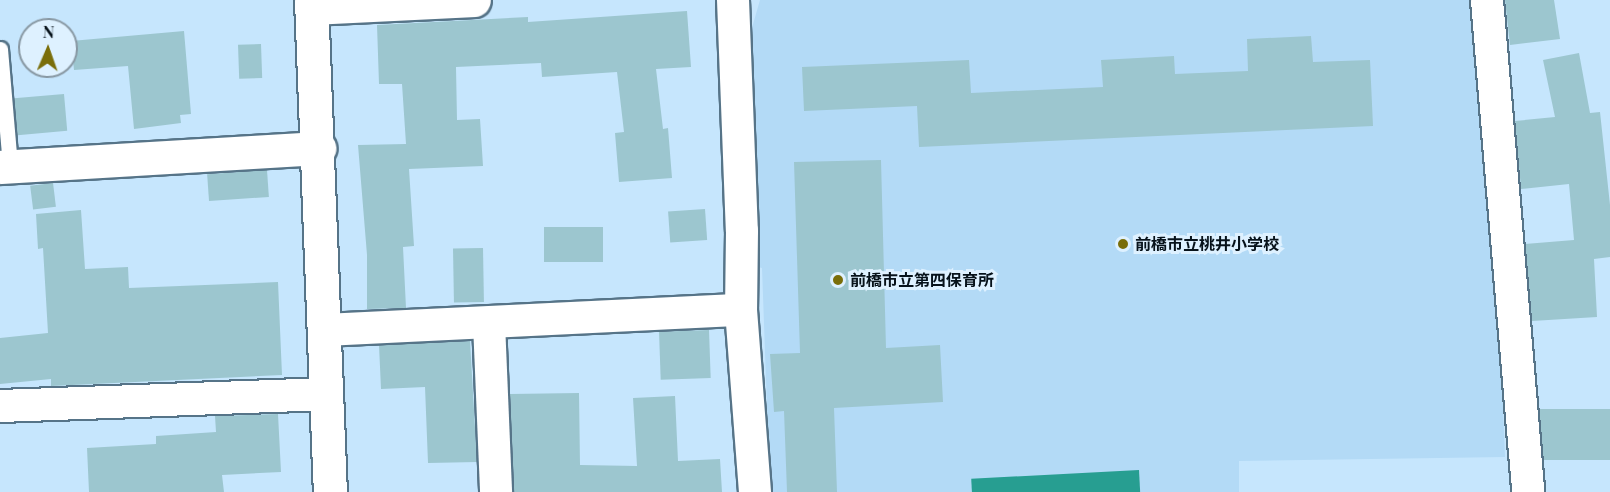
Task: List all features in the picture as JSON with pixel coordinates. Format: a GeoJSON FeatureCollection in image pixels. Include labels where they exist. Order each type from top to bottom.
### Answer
{"type":"FeatureCollection","features":[{"type":"Feature","properties":{"kind":"street"},"geometry":{"type":"LineString","coordinates":[[330,492],[312,4],[474,0]]}},
{"type":"Feature","properties":{"kind":"street"},"geometry":{"type":"LineString","coordinates":[[733,0],[742,231],[741,310],[755,492]]}},
{"type":"Feature","properties":{"kind":"street"},"geometry":{"type":"LineString","coordinates":[[1487,0],[1528,492]]}},
{"type":"Feature","properties":{"kind":"street"},"geometry":{"type":"LineString","coordinates":[[5,167],[319,148]]}},
{"type":"Feature","properties":{"kind":"street"},"geometry":{"type":"LineString","coordinates":[[325,330],[741,310]]}},
{"type":"Feature","properties":{"kind":"street"},"geometry":{"type":"LineString","coordinates":[[489,323],[496,492]]}},
{"type":"Feature","properties":{"kind":"street"},"geometry":{"type":"LineString","coordinates":[[0,406],[326,394]]}},
{"type":"Feature","properties":{"kind":"lane"},"geometry":{"type":"LineString","coordinates":[[0,49],[5,167]]}},
{"type":"Feature","properties":{"kind":"shaded area","name":"前橋市立桃井小学校"},"geometry":{"type":"Polygon","coordinates":[[[760,0],[1472,0],[1509,391],[1503,407],[1505,457],[1239,461],[1239,492],[770,492],[762,268],[750,265],[747,45],[760,0]]]}},
{"type":"Feature","properties":{"kind":"shaded area"},"geometry":{"type":"Polygon","coordinates":[[[1139,470],[1140,492],[972,492],[971,479],[1139,470]]]}},
{"type":"Feature","properties":{"kind":"building"},"geometry":{"type":"Polygon","coordinates":[[[1505,0],[1554,0],[1560,39],[1510,45],[1505,0]]]}},
{"type":"Feature","properties":{"kind":"building"},"geometry":{"type":"Polygon","coordinates":[[[687,11],[691,67],[656,69],[663,129],[668,128],[672,178],[619,182],[615,133],[624,132],[617,72],[542,77],[541,63],[456,67],[457,120],[480,119],[483,166],[409,169],[414,246],[403,247],[406,308],[367,309],[367,255],[358,145],[406,144],[402,84],[379,84],[377,25],[528,17],[528,22],[687,11]]]}},
{"type":"Feature","properties":{"kind":"building"},"geometry":{"type":"Polygon","coordinates":[[[184,31],[191,114],[180,115],[181,123],[134,129],[128,66],[78,70],[78,40],[184,31]]]}},
{"type":"Feature","properties":{"kind":"building"},"geometry":{"type":"Polygon","coordinates":[[[1311,36],[1313,62],[1370,60],[1373,126],[919,147],[917,106],[804,111],[802,67],[969,60],[971,93],[1103,87],[1101,60],[1174,56],[1175,74],[1248,71],[1247,39],[1311,36]]]}},
{"type":"Feature","properties":{"kind":"building"},"geometry":{"type":"Polygon","coordinates":[[[261,44],[262,78],[239,79],[238,45],[261,44]]]}},
{"type":"Feature","properties":{"kind":"building"},"geometry":{"type":"Polygon","coordinates":[[[1579,53],[1590,113],[1600,112],[1610,205],[1610,257],[1594,259],[1597,317],[1532,321],[1525,244],[1574,240],[1569,184],[1521,189],[1515,121],[1555,117],[1543,60],[1579,53]]]}},
{"type":"Feature","properties":{"kind":"building"},"geometry":{"type":"Polygon","coordinates":[[[64,94],[67,131],[17,135],[14,98],[64,94]]]}},
{"type":"Feature","properties":{"kind":"building"},"geometry":{"type":"Polygon","coordinates":[[[881,160],[886,348],[940,345],[943,402],[834,408],[837,492],[787,492],[784,411],[774,412],[770,354],[800,353],[794,162],[881,160]]]}},
{"type":"Feature","properties":{"kind":"building"},"geometry":{"type":"Polygon","coordinates":[[[267,170],[269,197],[209,201],[207,174],[267,170]]]}},
{"type":"Feature","properties":{"kind":"building"},"geometry":{"type":"Polygon","coordinates":[[[53,183],[56,207],[33,210],[30,186],[53,183]]]}},
{"type":"Feature","properties":{"kind":"building"},"geometry":{"type":"Polygon","coordinates":[[[705,209],[707,240],[670,243],[668,212],[705,209]]]}},
{"type":"Feature","properties":{"kind":"building"},"geometry":{"type":"Polygon","coordinates":[[[81,210],[85,269],[128,267],[129,288],[278,282],[282,375],[51,386],[51,379],[0,384],[0,338],[48,333],[43,248],[38,249],[36,214],[81,210]]]}},
{"type":"Feature","properties":{"kind":"building"},"geometry":{"type":"Polygon","coordinates":[[[544,227],[603,227],[603,262],[544,262],[544,227]]]}},
{"type":"Feature","properties":{"kind":"building"},"geometry":{"type":"Polygon","coordinates":[[[483,248],[484,302],[454,303],[453,249],[483,248]]]}},
{"type":"Feature","properties":{"kind":"building"},"geometry":{"type":"Polygon","coordinates":[[[709,330],[711,378],[661,380],[659,332],[709,330]]]}},
{"type":"Feature","properties":{"kind":"building"},"geometry":{"type":"Polygon","coordinates":[[[470,341],[477,462],[428,463],[425,387],[381,389],[379,345],[470,341]]]}},
{"type":"Feature","properties":{"kind":"building"},"geometry":{"type":"Polygon","coordinates":[[[579,393],[580,465],[637,466],[633,398],[675,396],[678,461],[720,459],[722,492],[514,492],[510,394],[579,393]]]}},
{"type":"Feature","properties":{"kind":"building"},"geometry":{"type":"Polygon","coordinates":[[[1540,409],[1610,409],[1610,460],[1540,460],[1540,409]]]}},
{"type":"Feature","properties":{"kind":"building"},"geometry":{"type":"Polygon","coordinates":[[[278,414],[281,472],[222,475],[224,492],[89,492],[87,448],[156,444],[156,436],[216,432],[215,416],[278,414]]]}},
{"type":"Feature","properties":{"kind":"place","name":"前橋市立桃井小学校"},"geometry":{"type":"Point","coordinates":[1123,244]}},
{"type":"Feature","properties":{"kind":"place","name":"前橋市立第四保育所"},"geometry":{"type":"Point","coordinates":[838,280]}}]}
